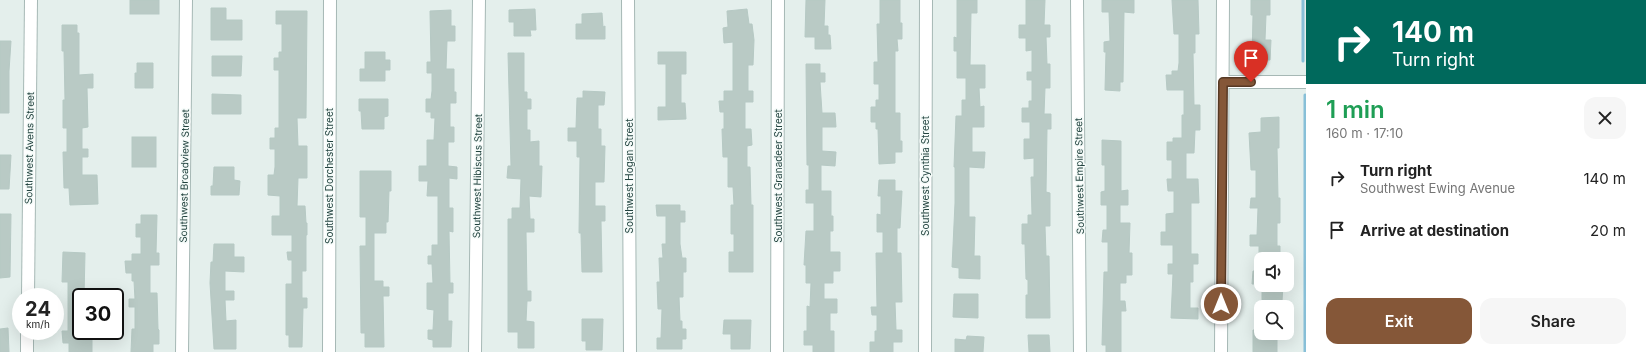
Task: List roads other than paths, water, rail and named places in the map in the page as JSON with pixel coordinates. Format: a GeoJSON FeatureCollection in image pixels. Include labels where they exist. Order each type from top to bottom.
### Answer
{"type":"FeatureCollection","features":[{"type":"Feature","properties":{"kind":"street","name":"Southwest Avens Street"},"geometry":{"type":"LineString","coordinates":[[28,288],[31,0]]}},
{"type":"Feature","properties":{"kind":"street","name":"Southwest Broadview Street"},"geometry":{"type":"LineString","coordinates":[[182,352],[186,0]]}},
{"type":"Feature","properties":{"kind":"street","name":"Southwest Dorchester Street"},"geometry":{"type":"LineString","coordinates":[[329,352],[330,0]]}},
{"type":"Feature","properties":{"kind":"street","name":"Southwest Hibiscus Street"},"geometry":{"type":"LineString","coordinates":[[475,352],[479,0]]}},
{"type":"Feature","properties":{"kind":"street","name":"Southwest Hogan Street"},"geometry":{"type":"LineString","coordinates":[[628,0],[630,352]]}},
{"type":"Feature","properties":{"kind":"street","name":"Southwest Granadeer Street"},"geometry":{"type":"LineString","coordinates":[[777,352],[778,0]]}},
{"type":"Feature","properties":{"kind":"street","name":"Southwest Cynthia Street"},"geometry":{"type":"LineString","coordinates":[[925,352],[926,0]]}},
{"type":"Feature","properties":{"kind":"street","name":"Southwest Empire Street"},"geometry":{"type":"LineString","coordinates":[[1077,0],[1080,352]]}},
{"type":"Feature","properties":{"kind":"street"},"geometry":{"type":"LineString","coordinates":[[1221,352],[1223,0]]}},
{"type":"Feature","properties":{"kind":"street"},"geometry":{"type":"LineString","coordinates":[[1223,82],[1306,82]]}},
{"type":"Feature","properties":{"kind":"street"},"geometry":{"type":"LineString","coordinates":[[27,340],[27,352]]}},
{"type":"Feature","properties":{"kind":"waterway"},"geometry":{"type":"LineString","coordinates":[[1303,0],[1303,61]]}},
{"type":"Feature","properties":{"kind":"waterway"},"geometry":{"type":"LineString","coordinates":[[1305,95],[1305,352]]}}]}
